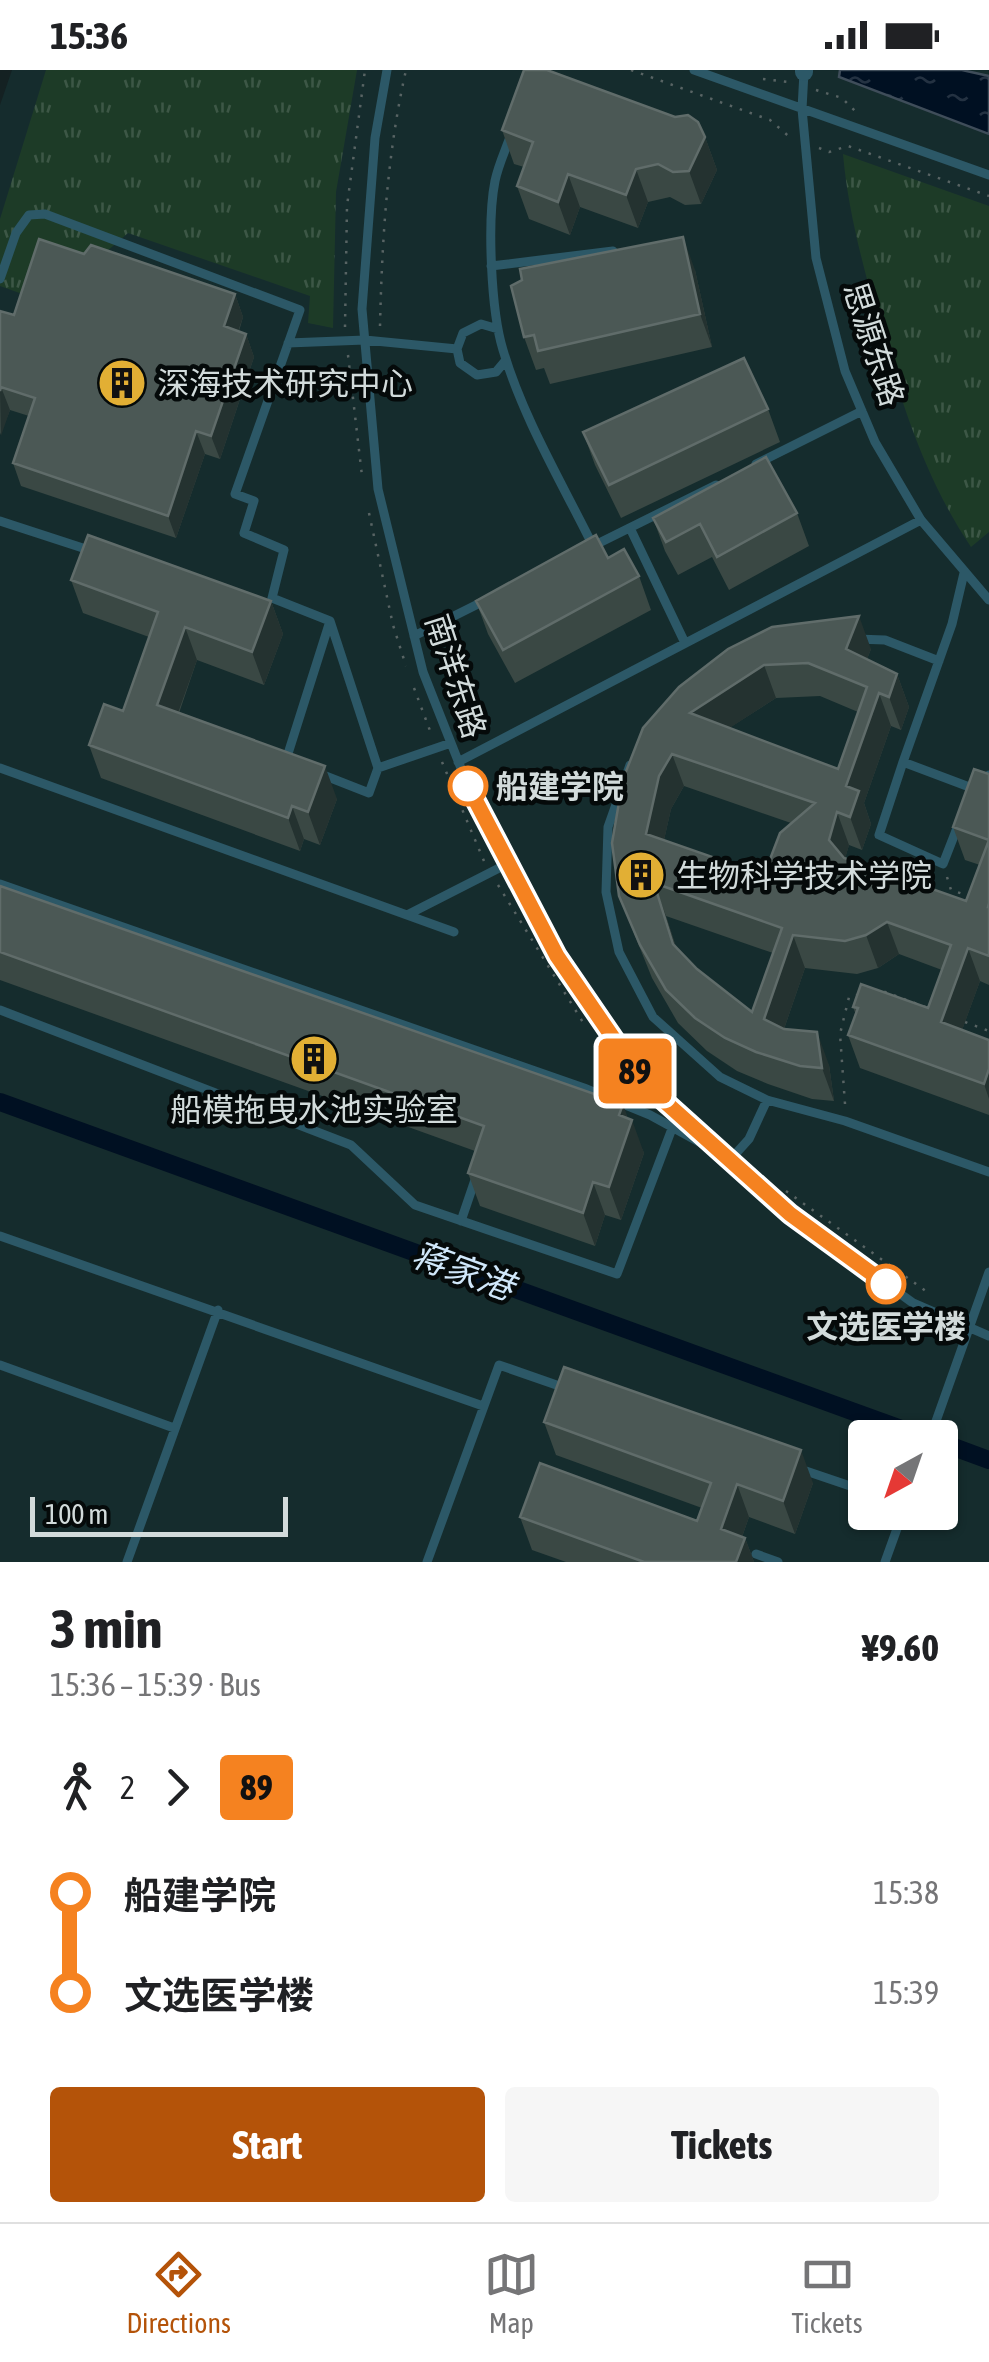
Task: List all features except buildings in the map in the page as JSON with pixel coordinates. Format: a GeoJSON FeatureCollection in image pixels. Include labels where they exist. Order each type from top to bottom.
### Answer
{"type":"FeatureCollection","features":[{"type":"Feature","properties":{"kind":"lane","name":"南洋东路"},"geometry":{"type":"LineString","coordinates":[[388,70],[376,138],[362,309],[378,489],[423,672],[474,798],[557,956],[644,1083],[790,1214],[913,1303],[989,1336]]}},
{"type":"Feature","properties":{"kind":"lane"},"geometry":{"type":"LineString","coordinates":[[694,70],[989,175]]}},
{"type":"Feature","properties":{"kind":"lane","name":"思源东路"},"geometry":{"type":"LineString","coordinates":[[804,76],[802,109],[816,258],[845,371],[874,442],[921,520],[989,600]]}},
{"type":"Feature","properties":{"kind":"lane"},"geometry":{"type":"LineString","coordinates":[[514,127],[495,182],[492,266],[498,329],[506,360],[532,422],[593,546]]}},
{"type":"Feature","properties":{"kind":"lane"},"geometry":{"type":"LineString","coordinates":[[0,279],[16,233],[28,216],[44,214],[300,310],[235,494],[254,502],[244,533],[284,550],[268,612]]}},
{"type":"Feature","properties":{"kind":"lane"},"geometry":{"type":"LineString","coordinates":[[492,266],[631,249]]}},
{"type":"Feature","properties":{"kind":"lane"},"geometry":{"type":"LineString","coordinates":[[498,329],[482,324],[463,332],[457,349],[460,363],[477,375],[496,372],[506,360]]}},
{"type":"Feature","properties":{"kind":"lane"},"geometry":{"type":"LineString","coordinates":[[288,343],[365,340],[457,349]]}},
{"type":"Feature","properties":{"kind":"lane"},"geometry":{"type":"LineString","coordinates":[[737,474],[862,411]]}},
{"type":"Feature","properties":{"kind":"lane"},"geometry":{"type":"LineString","coordinates":[[576,554],[719,483]]}},
{"type":"Feature","properties":{"kind":"lane"},"geometry":{"type":"LineString","coordinates":[[458,762],[921,520]]}},
{"type":"Feature","properties":{"kind":"lane"},"geometry":{"type":"LineString","coordinates":[[0,521],[107,556]]}},
{"type":"Feature","properties":{"kind":"lane"},"geometry":{"type":"LineString","coordinates":[[630,528],[686,643]]}},
{"type":"Feature","properties":{"kind":"lane"},"geometry":{"type":"LineString","coordinates":[[960,818],[943,864],[879,835],[952,624],[964,573]]}},
{"type":"Feature","properties":{"kind":"lane"},"geometry":{"type":"LineString","coordinates":[[414,636],[493,596]]}},
{"type":"Feature","properties":{"kind":"lane"},"geometry":{"type":"LineString","coordinates":[[272,598],[330,622],[378,768],[369,793],[286,760],[330,622]]}},
{"type":"Feature","properties":{"kind":"lane"},"geometry":{"type":"LineString","coordinates":[[847,638],[885,640],[939,660]]}},
{"type":"Feature","properties":{"kind":"lane"},"geometry":{"type":"LineString","coordinates":[[378,768],[450,743]]}},
{"type":"Feature","properties":{"kind":"lane"},"geometry":{"type":"LineString","coordinates":[[633,759],[608,827],[606,892],[619,952],[652,1017],[720,1078],[767,1100],[846,1121],[989,1172]]}},
{"type":"Feature","properties":{"kind":"lane"},"geometry":{"type":"LineString","coordinates":[[903,762],[972,788]]}},
{"type":"Feature","properties":{"kind":"lane"},"geometry":{"type":"LineString","coordinates":[[0,768],[454,932]]}},
{"type":"Feature","properties":{"kind":"lane"},"geometry":{"type":"LineString","coordinates":[[966,803],[972,788],[989,775]]}},
{"type":"Feature","properties":{"kind":"lane"},"geometry":{"type":"LineString","coordinates":[[408,915],[509,864]]}},
{"type":"Feature","properties":{"kind":"lane"},"geometry":{"type":"LineString","coordinates":[[0,884],[584,1088],[673,1126],[730,1160],[749,1139],[767,1100]]}},
{"type":"Feature","properties":{"kind":"lane"},"geometry":{"type":"LineString","coordinates":[[0,1010],[351,1145],[416,1206],[618,1274],[673,1126]]}},
{"type":"Feature","properties":{"kind":"lane"},"geometry":{"type":"LineString","coordinates":[[461,1222],[481,1164]]}},
{"type":"Feature","properties":{"kind":"lane"},"geometry":{"type":"LineString","coordinates":[[0,1236],[483,1406]]}},
{"type":"Feature","properties":{"kind":"lane"},"geometry":{"type":"LineString","coordinates":[[936,1420],[989,1272]]}},
{"type":"Feature","properties":{"kind":"lane"},"geometry":{"type":"LineString","coordinates":[[127,1562],[218,1310]]}},
{"type":"Feature","properties":{"kind":"lane"},"geometry":{"type":"LineString","coordinates":[[0,1365],[174,1428]]}},
{"type":"Feature","properties":{"kind":"lane"},"geometry":{"type":"LineString","coordinates":[[427,1562],[499,1366],[572,1390]]}},
{"type":"Feature","properties":{"kind":"lane"},"geometry":{"type":"LineString","coordinates":[[792,1466],[848,1485]]}},
{"type":"Feature","properties":{"kind":"lane"},"geometry":{"type":"LineString","coordinates":[[886,1562],[897,1530]]}},
{"type":"Feature","properties":{"kind":"lane"},"geometry":{"type":"LineString","coordinates":[[756,1554],[778,1562]]}},
{"type":"Feature","properties":{"kind":"path"},"geometry":{"type":"LineString","coordinates":[[363,482],[343,293],[347,206],[366,70]]}},
{"type":"Feature","properties":{"kind":"path"},"geometry":{"type":"LineString","coordinates":[[379,341],[382,254],[406,70]]}},
{"type":"Feature","properties":{"kind":"path"},"geometry":{"type":"LineString","coordinates":[[762,79],[804,76],[842,98],[860,115]]}},
{"type":"Feature","properties":{"kind":"path"},"geometry":{"type":"LineString","coordinates":[[369,513],[393,625],[436,748],[490,873],[584,1024],[596,1016]]}},
{"type":"Feature","properties":{"kind":"path"},"geometry":{"type":"LineString","coordinates":[[471,756],[487,791]]}},
{"type":"Feature","properties":{"kind":"path"},"geometry":{"type":"LineString","coordinates":[[943,864],[952,890],[976,899]]}},
{"type":"Feature","properties":{"kind":"path"},"geometry":{"type":"LineString","coordinates":[[846,1121],[840,1034],[850,996],[880,990],[932,1010]]}},
{"type":"Feature","properties":{"kind":"path"},"geometry":{"type":"LineString","coordinates":[[965,1022],[989,1031]]}},
{"type":"Feature","properties":{"kind":"path"},"geometry":{"type":"LineString","coordinates":[[784,1189],[931,1295]]}},
{"type":"Feature","properties":{"kind":"shaded area"},"geometry":{"type":"Polygon","coordinates":[[[12,70],[989,70],[989,1562],[0,1562],[0,105],[12,70]]]}},
{"type":"Feature","properties":{"kind":"green space"},"geometry":{"type":"Polygon","coordinates":[[[46,70],[357,70],[336,192],[333,328],[308,323],[310,296],[128,233],[98,259],[28,296],[0,286],[0,219],[46,70]]]}},
{"type":"Feature","properties":{"kind":"green space"},"geometry":{"type":"Polygon","coordinates":[[[843,154],[989,206],[989,532],[971,547],[927,466],[896,380],[857,238],[843,154]]]}},
{"type":"Feature","properties":{"kind":"water"},"geometry":{"type":"Polygon","coordinates":[[[840,70],[962,70],[989,76],[989,134],[839,77],[840,70]]]}},
{"type":"Feature","properties":{"kind":"waterway","name":"蒋家港"},"geometry":{"type":"LineString","coordinates":[[0,1102],[876,1420]]}},
{"type":"Feature","properties":{"kind":"waterway","name":"蒋家港"},"geometry":{"type":"LineString","coordinates":[[958,1449],[989,1460]]}},
{"type":"Feature","properties":{"kind":"bus line","name":"89"},"geometry":{"type":"LineString","coordinates":[[468,786],[557,956],[644,1083],[790,1214],[886,1284]]}},
{"type":"Feature","properties":{"kind":"place","name":"深海技术研究中心"},"geometry":{"type":"Point","coordinates":[122,383]}},
{"type":"Feature","properties":{"kind":"place","name":"船建学院"},"geometry":{"type":"Point","coordinates":[468,786]}},
{"type":"Feature","properties":{"kind":"place","name":"生物科学技术学院"},"geometry":{"type":"Point","coordinates":[641,875]}},
{"type":"Feature","properties":{"kind":"place","name":"船模拖曳水池实验室"},"geometry":{"type":"Point","coordinates":[314,1059]}},
{"type":"Feature","properties":{"kind":"place","name":"文选医学楼"},"geometry":{"type":"Point","coordinates":[886,1284]}}]}
